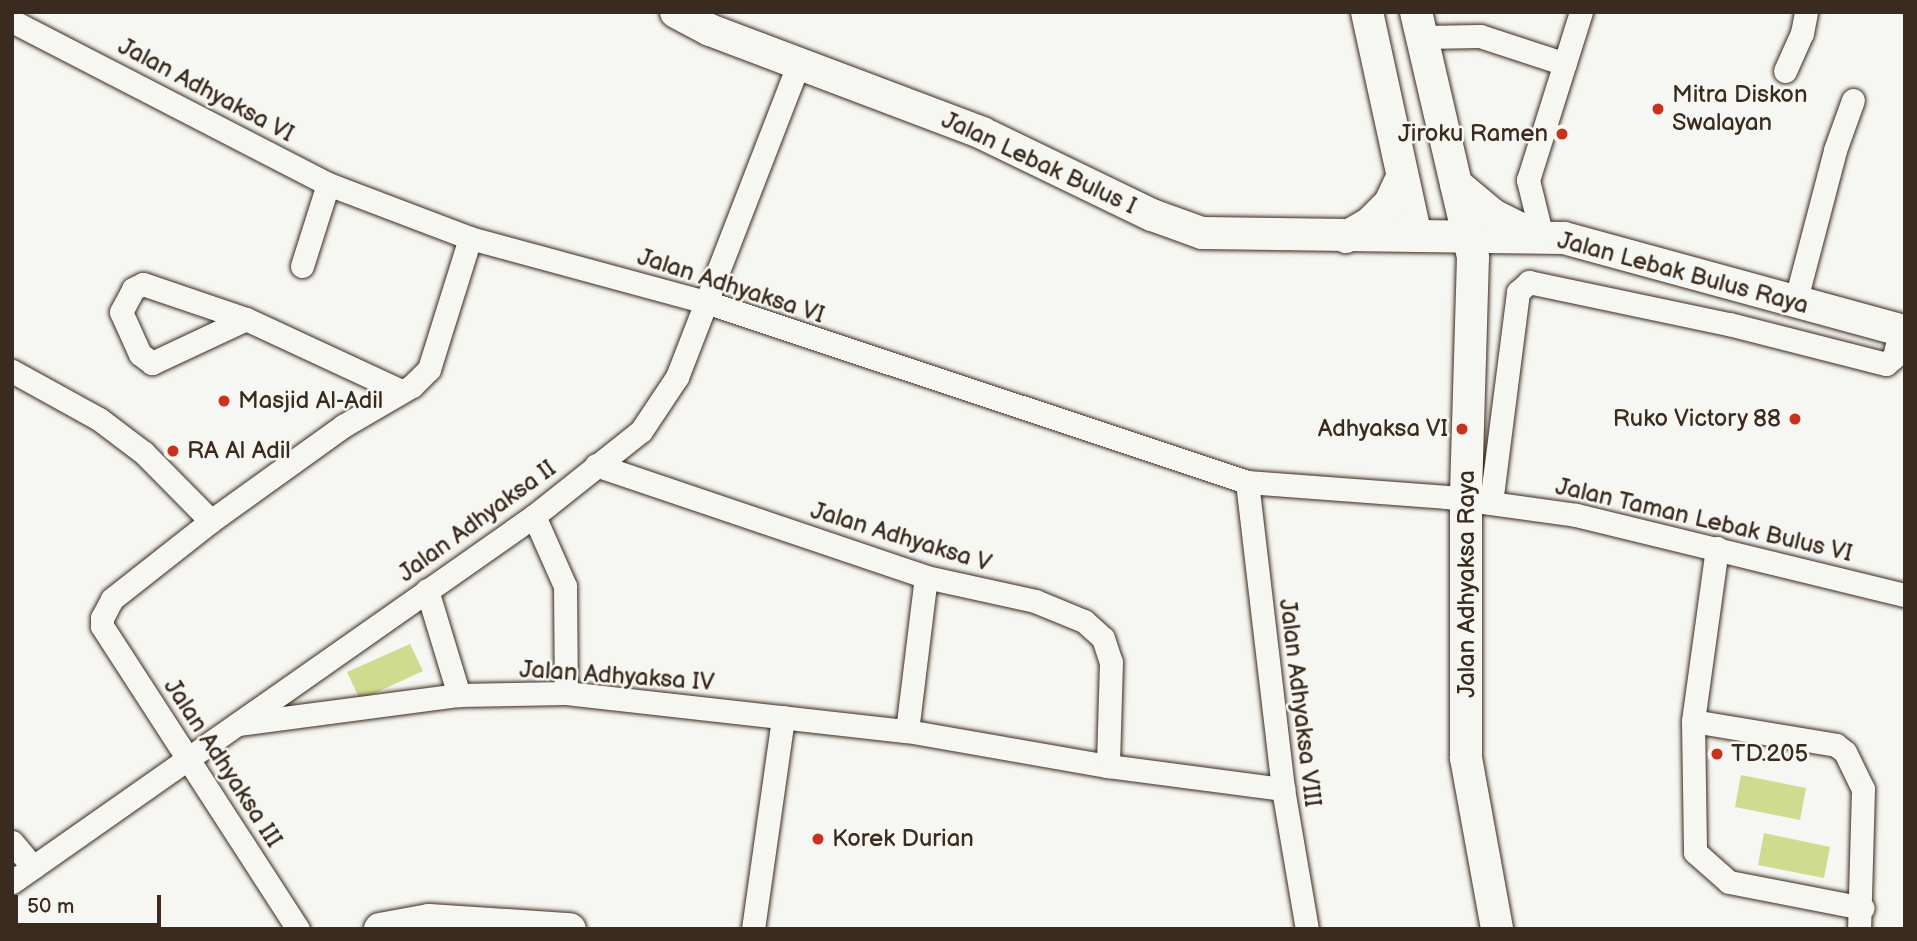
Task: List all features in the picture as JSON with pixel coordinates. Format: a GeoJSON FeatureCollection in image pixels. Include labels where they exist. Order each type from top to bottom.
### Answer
{"type":"FeatureCollection","features":[{"type":"Feature","properties":{"kind":"street","name":"Jalan Lebak Bulus I"},"geometry":{"type":"LineString","coordinates":[[676,12],[710,30],[982,133],[1152,215],[1202,233],[1416,236]]}},
{"type":"Feature","properties":{"kind":"street"},"geometry":{"type":"LineString","coordinates":[[1367,12],[1416,236]]}},
{"type":"Feature","properties":{"kind":"street"},"geometry":{"type":"LineString","coordinates":[[1540,237],[1528,180],[1581,12]]}},
{"type":"Feature","properties":{"kind":"street"},"geometry":{"type":"LineString","coordinates":[[1785,71],[1802,33],[1806,12]]}},
{"type":"Feature","properties":{"kind":"street","name":"Jalan Adhyaksa VI"},"geometry":{"type":"LineString","coordinates":[[12,21],[328,184],[470,238],[706,302],[1247,482],[1478,501]]}},
{"type":"Feature","properties":{"kind":"street"},"geometry":{"type":"LineString","coordinates":[[1419,25],[1480,36],[1565,64]]}},
{"type":"Feature","properties":{"kind":"street","name":"Jalan Adhyaksa Raya"},"geometry":{"type":"LineString","coordinates":[[1419,25],[1456,184],[1473,275],[1478,501],[1466,758],[1497,929]]}},
{"type":"Feature","properties":{"kind":"street","name":"Jalan Adhyaksa II"},"geometry":{"type":"LineString","coordinates":[[12,882],[190,760],[534,516],[641,431],[677,377],[799,62]]}},
{"type":"Feature","properties":{"kind":"street"},"geometry":{"type":"LineString","coordinates":[[1796,303],[1835,150],[1853,100]]}},
{"type":"Feature","properties":{"kind":"street"},"geometry":{"type":"LineString","coordinates":[[1346,237],[1370,223],[1390,203],[1402,177]]}},
{"type":"Feature","properties":{"kind":"street"},"geometry":{"type":"LineString","coordinates":[[302,266],[328,184]]}},
{"type":"Feature","properties":{"kind":"street"},"geometry":{"type":"LineString","coordinates":[[1456,184],[1493,215],[1540,237]]}},
{"type":"Feature","properties":{"kind":"street","name":"Jalan Lebak Bulus Raya"},"geometry":{"type":"LineString","coordinates":[[1416,236],[1578,240],[1902,331]]}},
{"type":"Feature","properties":{"kind":"street"},"geometry":{"type":"LineString","coordinates":[[12,371],[99,419],[144,453],[211,521],[343,426],[401,391],[429,369],[470,238]]}},
{"type":"Feature","properties":{"kind":"street"},"geometry":{"type":"LineString","coordinates":[[1473,275],[1485,254],[1503,238]]}},
{"type":"Feature","properties":{"kind":"street"},"geometry":{"type":"LineString","coordinates":[[1478,501],[1518,292],[1529,282],[1729,324],[1886,364],[1894,357],[1902,331]]}},
{"type":"Feature","properties":{"kind":"street"},"geometry":{"type":"LineString","coordinates":[[246,319],[152,363],[140,354],[121,312],[133,289],[143,284],[246,319],[401,391]]}},
{"type":"Feature","properties":{"kind":"street","name":"Jalan Adhyaksa V"},"geometry":{"type":"LineString","coordinates":[[596,466],[926,577],[1035,601],[1084,621],[1103,638],[1111,662],[1108,766]]}},
{"type":"Feature","properties":{"kind":"street","name":"Jalan Adhyaksa VIII"},"geometry":{"type":"LineString","coordinates":[[1247,482],[1283,789],[1307,929]]}},
{"type":"Feature","properties":{"kind":"street","name":"Jalan Taman Lebak Bulus VI"},"geometry":{"type":"LineString","coordinates":[[1478,501],[1576,515],[1905,595]]}},
{"type":"Feature","properties":{"kind":"street"},"geometry":{"type":"LineString","coordinates":[[534,516],[565,586],[566,693]]}},
{"type":"Feature","properties":{"kind":"street","name":"Jalan Adhyaksa III"},"geometry":{"type":"LineString","coordinates":[[211,521],[112,599],[102,626],[298,929]]}},
{"type":"Feature","properties":{"kind":"street"},"geometry":{"type":"LineString","coordinates":[[1693,722],[1836,745],[1845,752],[1863,789],[1861,918],[1729,882],[1704,863],[1695,852],[1693,722],[1717,548]]}},
{"type":"Feature","properties":{"kind":"street"},"geometry":{"type":"LineString","coordinates":[[907,730],[926,577]]}},
{"type":"Feature","properties":{"kind":"street"},"geometry":{"type":"LineString","coordinates":[[427,590],[458,695]]}},
{"type":"Feature","properties":{"kind":"street","name":"Jalan Adhyaksa IV"},"geometry":{"type":"LineString","coordinates":[[239,724],[458,695],[566,693],[907,730],[1108,766],[1283,789]]}},
{"type":"Feature","properties":{"kind":"street"},"geometry":{"type":"LineString","coordinates":[[753,929],[783,717]]}},
{"type":"Feature","properties":{"kind":"street"},"geometry":{"type":"LineString","coordinates":[[12,842],[33,867]]}},
{"type":"Feature","properties":{"kind":"street"},"geometry":{"type":"LineString","coordinates":[[380,929],[429,920],[570,929]]}},
{"type":"Feature","properties":{"kind":"green space"},"geometry":{"type":"Polygon","coordinates":[[[410,644],[423,671],[360,700],[347,672],[410,644]]]}},
{"type":"Feature","properties":{"kind":"green space"},"geometry":{"type":"Polygon","coordinates":[[[1741,775],[1806,788],[1800,820],[1735,807],[1741,775]]]}},
{"type":"Feature","properties":{"kind":"green space"},"geometry":{"type":"Polygon","coordinates":[[[1764,833],[1830,847],[1824,878],[1758,865],[1764,833]]]}},
{"type":"Feature","properties":{"kind":"place","name":"Mitra Diskon Swalayan"},"geometry":{"type":"Point","coordinates":[1658,109]}},
{"type":"Feature","properties":{"kind":"place","name":"Jiroku Ramen"},"geometry":{"type":"Point","coordinates":[1562,134]}},
{"type":"Feature","properties":{"kind":"place","name":"Masjid Al-Adil"},"geometry":{"type":"Point","coordinates":[224,401]}},
{"type":"Feature","properties":{"kind":"place","name":"Ruko Victory 88"},"geometry":{"type":"Point","coordinates":[1795,419]}},
{"type":"Feature","properties":{"kind":"place","name":"Adhyaksa VI"},"geometry":{"type":"Point","coordinates":[1462,429]}},
{"type":"Feature","properties":{"kind":"place","name":"RA Al Adil"},"geometry":{"type":"Point","coordinates":[173,451]}},
{"type":"Feature","properties":{"kind":"place","name":"TD.205"},"geometry":{"type":"Point","coordinates":[1717,754]}},
{"type":"Feature","properties":{"kind":"place","name":"Korek Durian"},"geometry":{"type":"Point","coordinates":[818,839]}}]}
